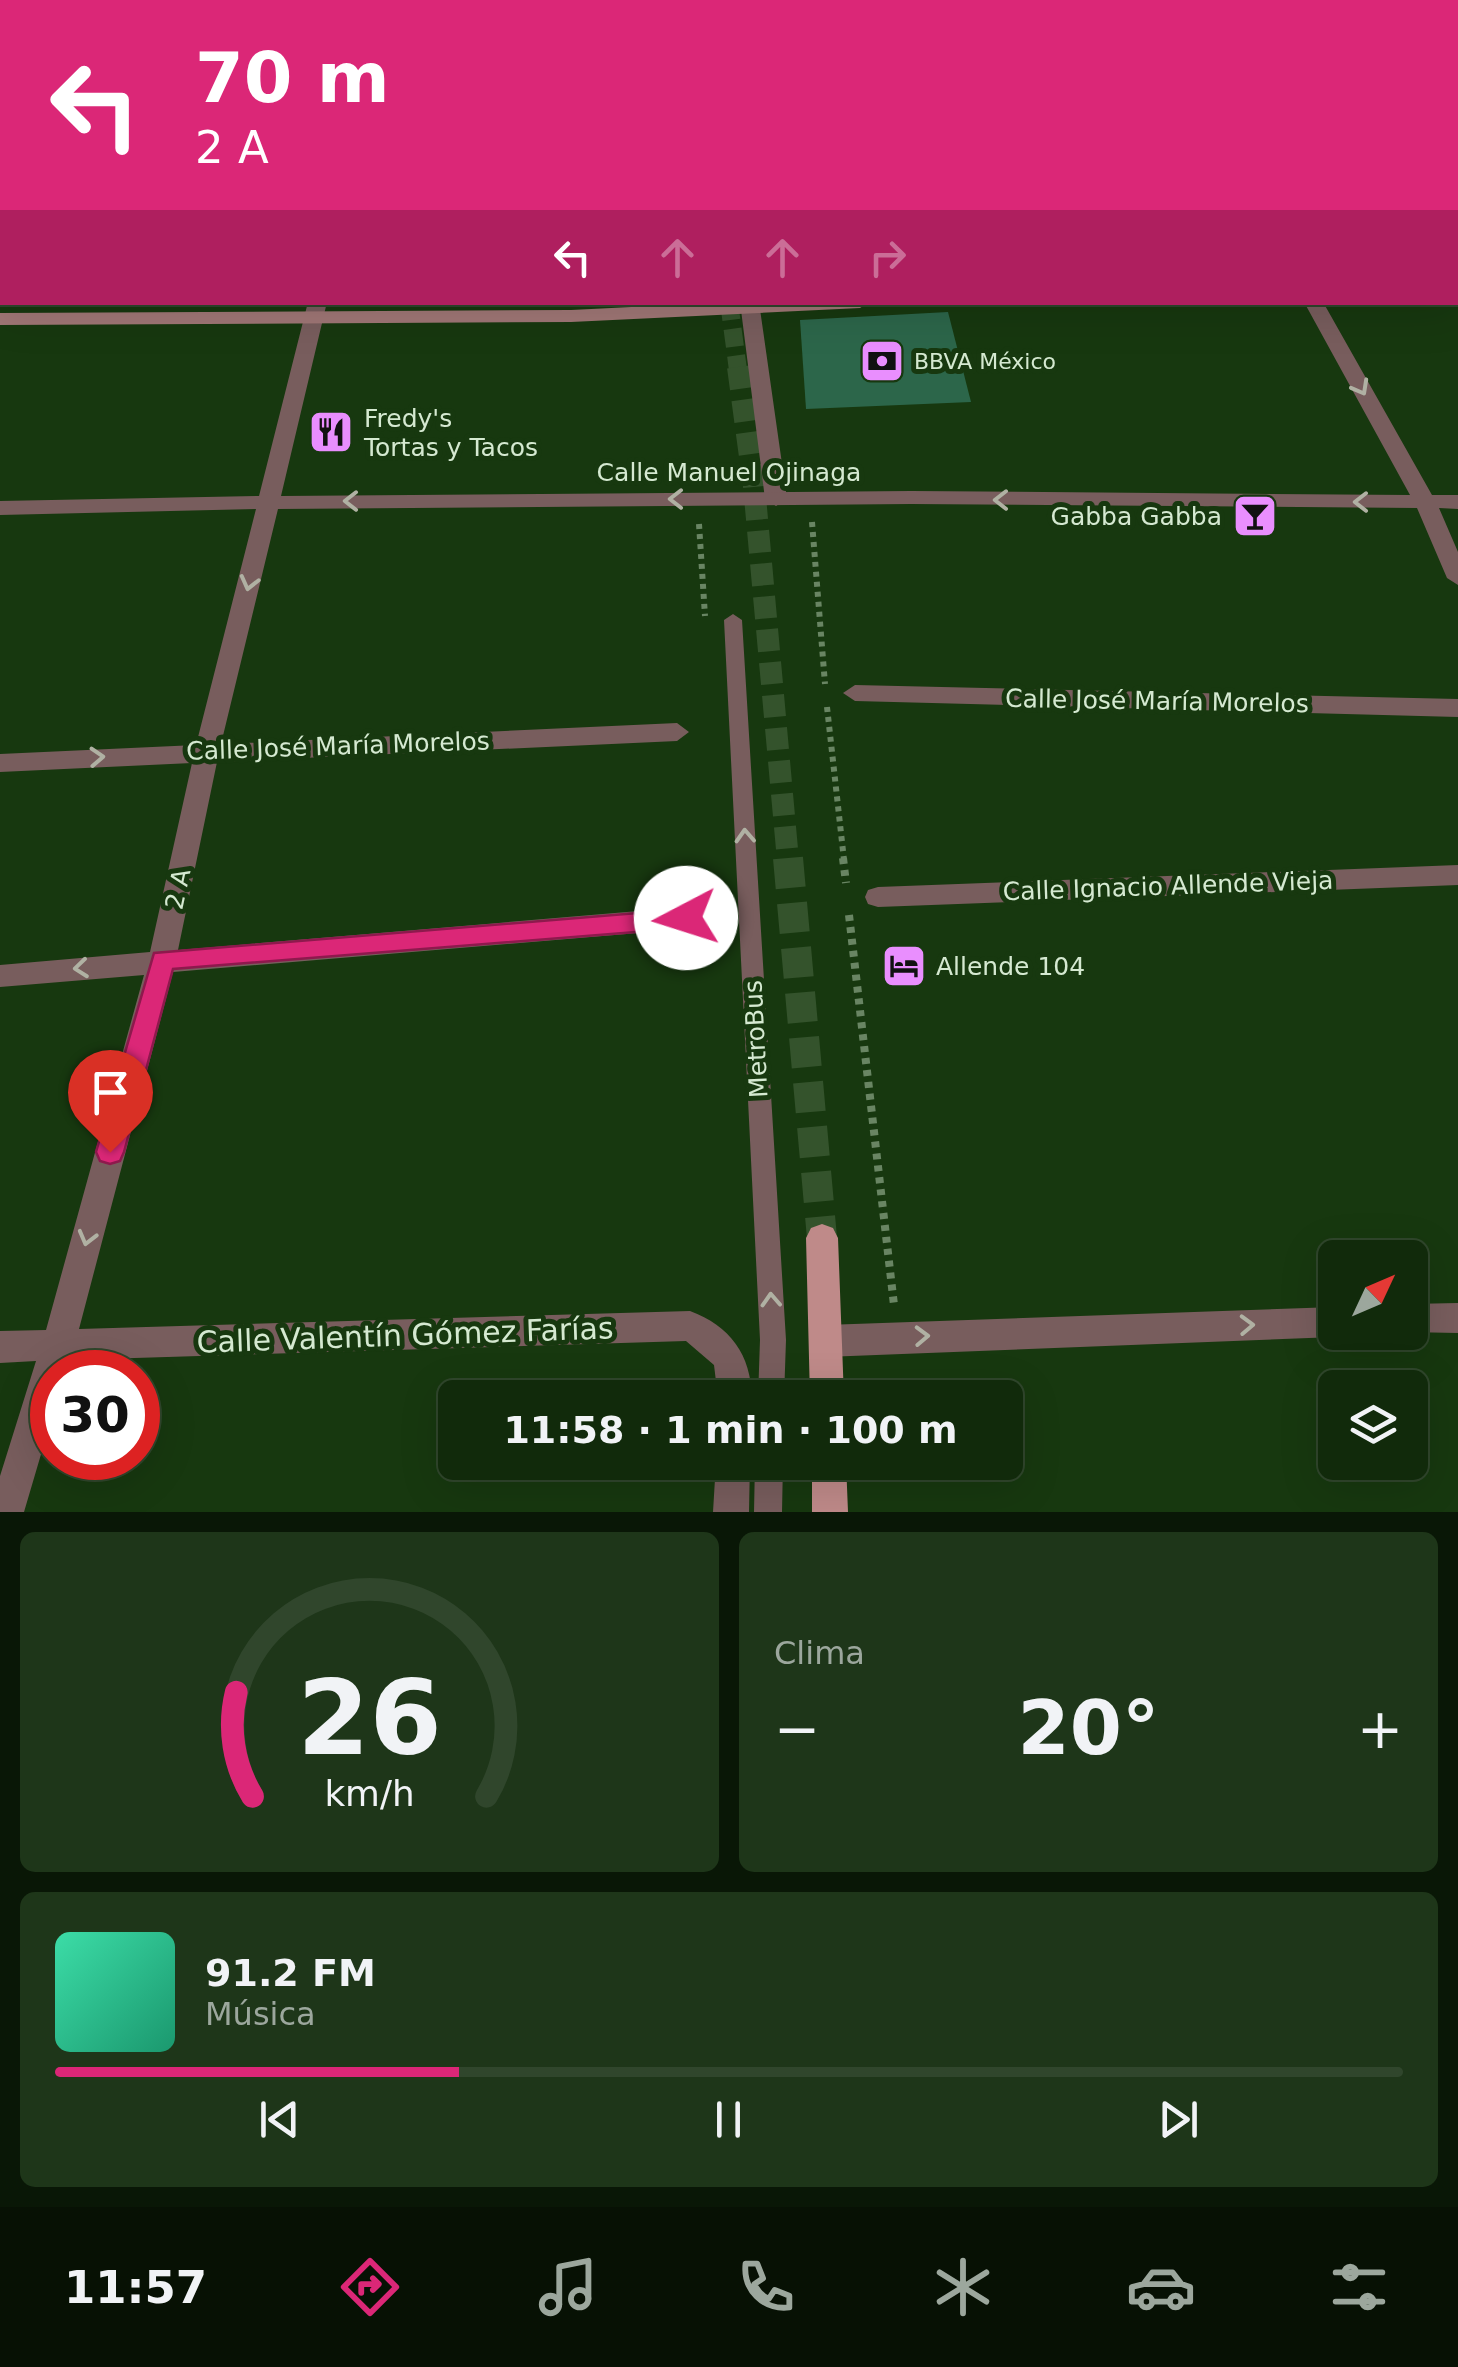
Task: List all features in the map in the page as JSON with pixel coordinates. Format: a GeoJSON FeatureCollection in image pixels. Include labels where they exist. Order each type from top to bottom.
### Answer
{"type":"FeatureCollection","features":[{"type":"Feature","properties":{"kind":"main road"},"geometry":{"type":"LineString","coordinates":[[0,319],[316,310],[777,305]]}},
{"type":"Feature","properties":{"kind":"main road"},"geometry":{"type":"LineString","coordinates":[[822,1238],[826,1380]]}},
{"type":"Feature","properties":{"kind":"main road"},"geometry":{"type":"LineString","coordinates":[[829,1480],[830,1512]]}},
{"type":"Feature","properties":{"kind":"street"},"geometry":{"type":"LineString","coordinates":[[1315,305],[1424,502],[1458,578]]}},
{"type":"Feature","properties":{"kind":"street"},"geometry":{"type":"LineString","coordinates":[[749,306],[776,499]]}},
{"type":"Feature","properties":{"kind":"street","name":"2 A"},"geometry":{"type":"LineString","coordinates":[[6,1512],[58,1345],[162,960],[208,752],[316,310]]}},
{"type":"Feature","properties":{"kind":"street","name":"Calle Manuel Ojinaga"},"geometry":{"type":"LineString","coordinates":[[0,508],[269,501],[1458,502]]}},
{"type":"Feature","properties":{"kind":"street","name":"Calle José María Morelos"},"geometry":{"type":"LineString","coordinates":[[856,694],[1458,708]]}},
{"type":"Feature","properties":{"kind":"street","name":"Calle José María Morelos"},"geometry":{"type":"LineString","coordinates":[[0,763],[677,732]]}},
{"type":"Feature","properties":{"kind":"street","name":"Calle Ignacio Allende Vieja"},"geometry":{"type":"LineString","coordinates":[[878,898],[1458,875]]}},
{"type":"Feature","properties":{"kind":"street"},"geometry":{"type":"LineString","coordinates":[[0,976],[686,918]]}},
{"type":"Feature","properties":{"kind":"street"},"geometry":{"type":"LineString","coordinates":[[1428,1319],[1458,1318]]}},
{"type":"Feature","properties":{"kind":"street"},"geometry":{"type":"LineString","coordinates":[[825,1340],[1318,1323]]}},
{"type":"Feature","properties":{"kind":"street","name":"Calle Valentín Gómez Farías"},"geometry":{"type":"LineString","coordinates":[[0,1347],[690,1326],[719,1343],[735,1372],[735,1380]]}},
{"type":"Feature","properties":{"kind":"street"},"geometry":{"type":"LineString","coordinates":[[732,1512],[733,1480]]}},
{"type":"Feature","properties":{"kind":"lane","name":"MetroBus"},"geometry":{"type":"LineString","coordinates":[[733,620],[773,1340],[772,1380]]}},
{"type":"Feature","properties":{"kind":"lane"},"geometry":{"type":"LineString","coordinates":[[768,1512],[769,1480]]}},
{"type":"Feature","properties":{"kind":"building","name":"BBVA México"},"geometry":{"type":"Polygon","coordinates":[[[948,312],[971,402],[806,409],[800,320],[948,312]]]}},
{"type":"Feature","properties":{"kind":"tunnel"},"geometry":{"type":"LineString","coordinates":[[729,305],[738,370]]}},
{"type":"Feature","properties":{"kind":"tunnel"},"geometry":{"type":"LineString","coordinates":[[738,367],[754,486],[788,860]]}},
{"type":"Feature","properties":{"kind":"tunnel"},"geometry":{"type":"LineString","coordinates":[[788,858],[822,1238]]}},
{"type":"Feature","properties":{"kind":"place","name":"BBVA México"},"geometry":{"type":"Point","coordinates":[882,361]}},
{"type":"Feature","properties":{"kind":"place","name":"Fredy's Tortas y Tacos"},"geometry":{"type":"Point","coordinates":[331,432]}},
{"type":"Feature","properties":{"kind":"place","name":"Gabba Gabba"},"geometry":{"type":"Point","coordinates":[1255,516]}},
{"type":"Feature","properties":{"kind":"place","name":"Allende 104"},"geometry":{"type":"Point","coordinates":[904,966]}},
{"type":"Feature","properties":{"kind":"route"},"geometry":{"type":"LineString","coordinates":[[110,1152],[162,960],[686,918]]}}]}
